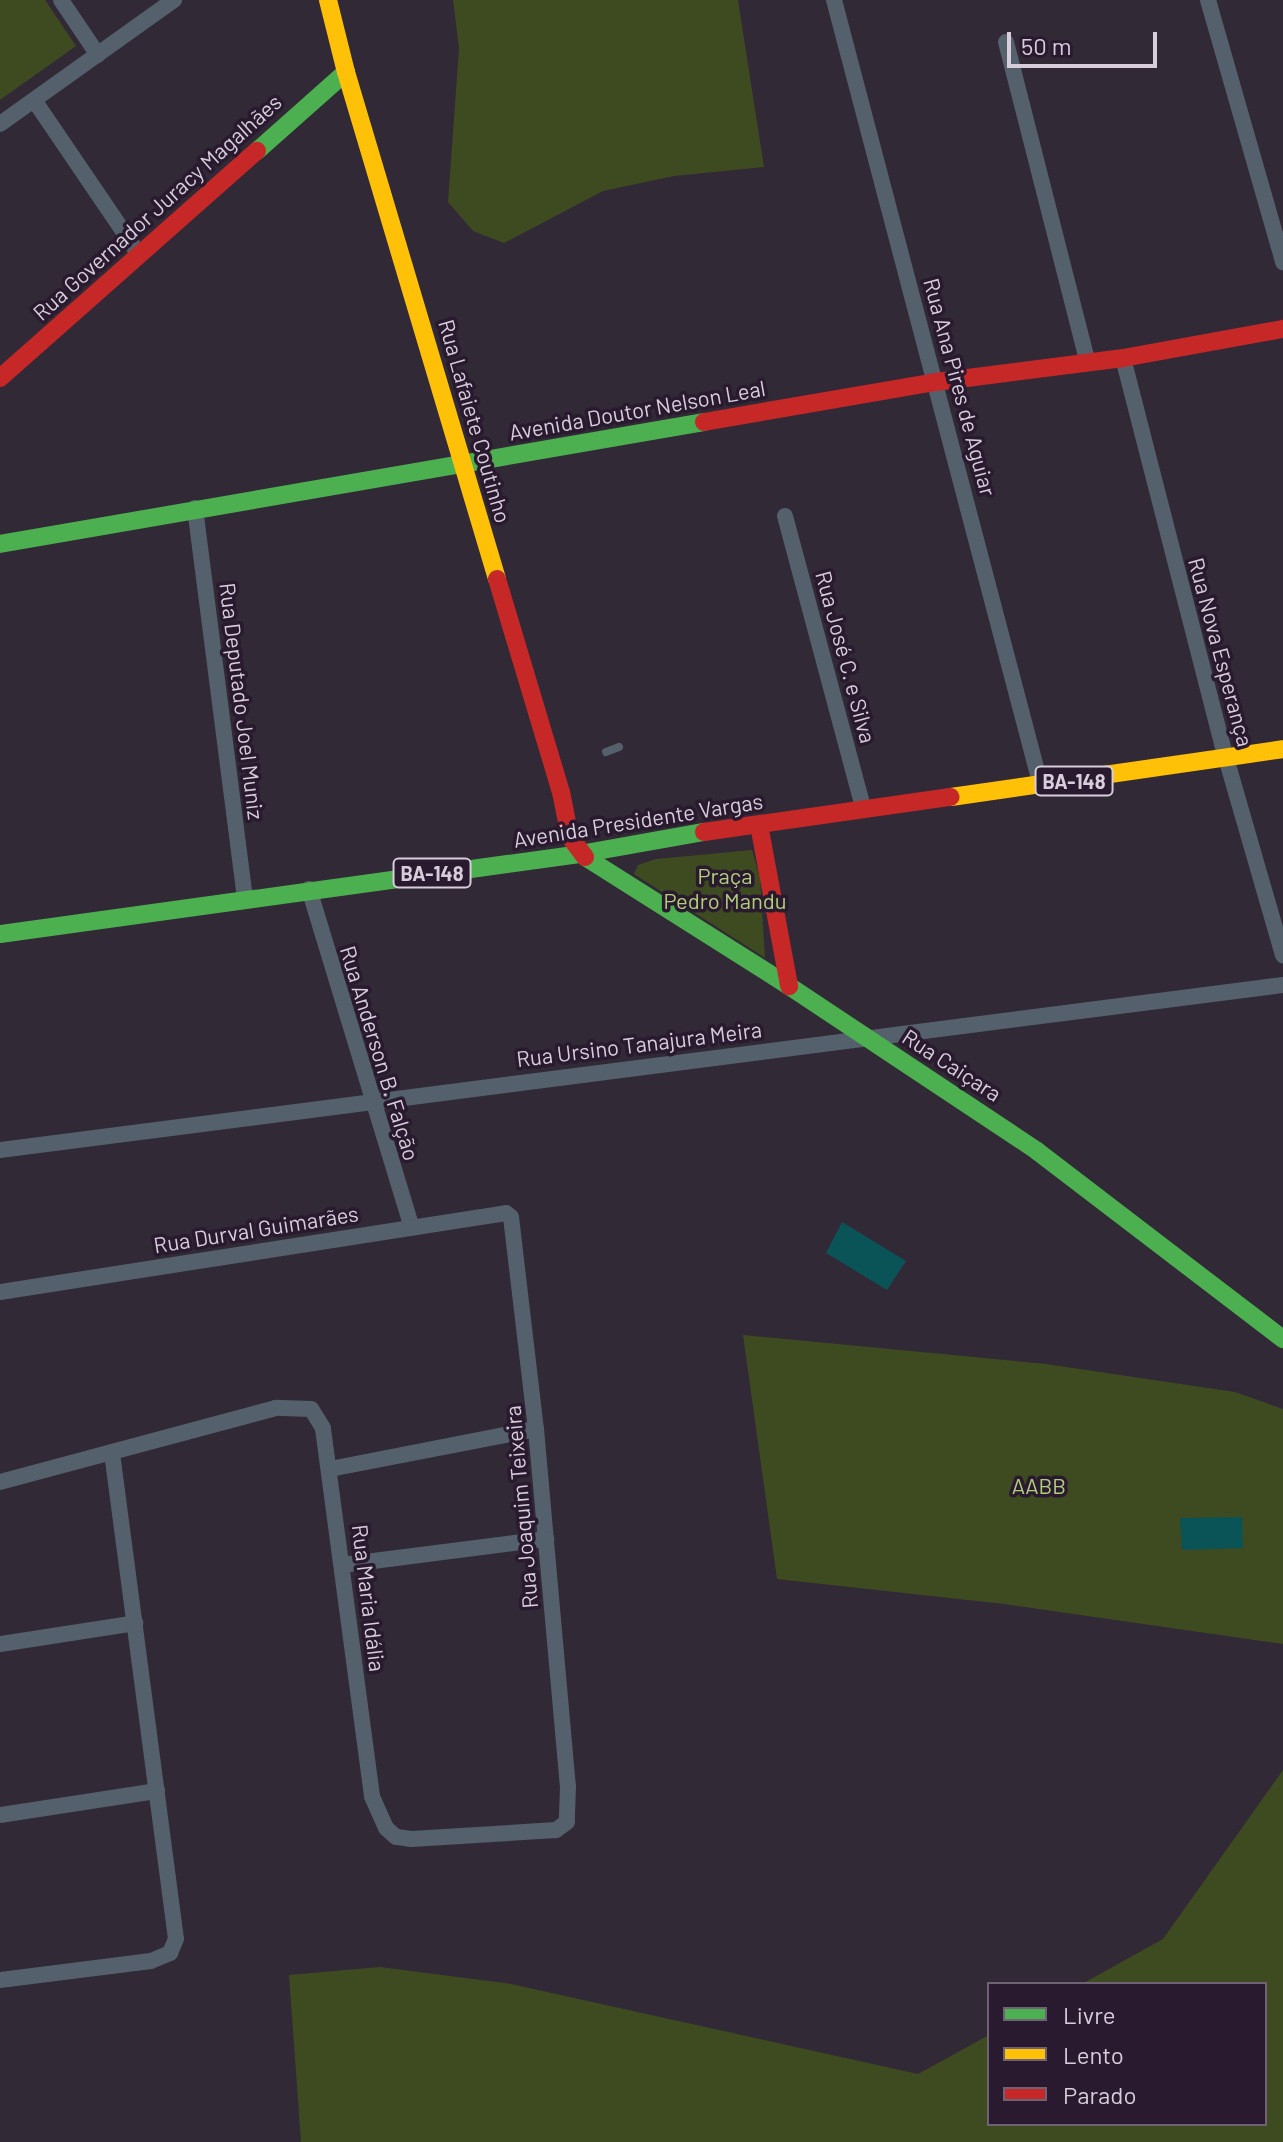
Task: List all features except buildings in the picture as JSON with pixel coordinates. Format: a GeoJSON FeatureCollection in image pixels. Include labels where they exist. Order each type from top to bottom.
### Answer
{"type":"FeatureCollection","features":[{"type":"Feature","properties":{"kind":"street"},"geometry":{"type":"LineString","coordinates":[[61,0],[98,55]]}},
{"type":"Feature","properties":{"kind":"street"},"geometry":{"type":"LineString","coordinates":[[0,124],[174,0]]}},
{"type":"Feature","properties":{"kind":"street","name":"Rua Lafaiete Coutinho"},"geometry":{"type":"LineString","coordinates":[[328,0],[346,72],[561,792],[570,837],[580,854]]}},
{"type":"Feature","properties":{"kind":"street","name":"Rua Ana Pires de Aguiar"},"geometry":{"type":"LineString","coordinates":[[834,0],[1041,786]]}},
{"type":"Feature","properties":{"kind":"street"},"geometry":{"type":"LineString","coordinates":[[1208,0],[1283,262]]}},
{"type":"Feature","properties":{"kind":"street"},"geometry":{"type":"LineString","coordinates":[[1006,42],[1088,363]]}},
{"type":"Feature","properties":{"kind":"street","name":"Rua Governador Juracy Magalhães"},"geometry":{"type":"LineString","coordinates":[[1,375],[346,72]]}},
{"type":"Feature","properties":{"kind":"street"},"geometry":{"type":"LineString","coordinates":[[34,100],[138,253]]}},
{"type":"Feature","properties":{"kind":"street","name":"Avenida Doutor Nelson Leal"},"geometry":{"type":"LineString","coordinates":[[0,544],[936,382],[1123,358],[1283,329]]}},
{"type":"Feature","properties":{"kind":"street","name":"Rua Nova Esperança"},"geometry":{"type":"LineString","coordinates":[[1123,358],[1226,758],[1283,955]]}},
{"type":"Feature","properties":{"kind":"street","name":"Rua Deputado Joel Muniz"},"geometry":{"type":"LineString","coordinates":[[195,508],[245,900]]}},
{"type":"Feature","properties":{"kind":"street","name":"Rua José C. e Silva"},"geometry":{"type":"LineString","coordinates":[[785,516],[864,810]]}},
{"type":"Feature","properties":{"kind":"street","name":"Avenida Presidente Vargas"},"geometry":{"type":"LineString","coordinates":[[0,934],[580,854],[1283,749]]}},
{"type":"Feature","properties":{"kind":"street"},"geometry":{"type":"LineString","coordinates":[[759,825],[789,986]]}},
{"type":"Feature","properties":{"kind":"street","name":"Rua Caiçara"},"geometry":{"type":"LineString","coordinates":[[580,854],[789,986],[1037,1151],[1283,1339]]}},
{"type":"Feature","properties":{"kind":"street","name":"Rua Anderson B. Falção"},"geometry":{"type":"LineString","coordinates":[[309,889],[412,1228]]}},
{"type":"Feature","properties":{"kind":"street","name":"Rua Ursino Tanajura Meira"},"geometry":{"type":"LineString","coordinates":[[0,1150],[1283,985]]}},
{"type":"Feature","properties":{"kind":"street","name":"Rua Durval Guimarães"},"geometry":{"type":"LineString","coordinates":[[0,1292],[506,1213],[513,1224]]}},
{"type":"Feature","properties":{"kind":"street","name":"Rua Joaquim Teixeira"},"geometry":{"type":"LineString","coordinates":[[372,1796],[386,1828],[396,1837],[411,1839],[556,1830],[569,1818],[536,1429],[513,1224]]}},
{"type":"Feature","properties":{"kind":"street","name":"Rua Maria Idália"},"geometry":{"type":"LineString","coordinates":[[112,1454],[276,1408],[311,1409],[323,1428],[330,1469],[372,1796]]}},
{"type":"Feature","properties":{"kind":"street"},"geometry":{"type":"LineString","coordinates":[[330,1469],[536,1429]]}},
{"type":"Feature","properties":{"kind":"street"},"geometry":{"type":"LineString","coordinates":[[0,1482],[112,1454],[176,1939],[170,1953],[120,1966],[0,1980]]}},
{"type":"Feature","properties":{"kind":"street"},"geometry":{"type":"LineString","coordinates":[[342,1565],[546,1539]]}},
{"type":"Feature","properties":{"kind":"street"},"geometry":{"type":"LineString","coordinates":[[0,1644],[135,1623]]}},
{"type":"Feature","properties":{"kind":"street"},"geometry":{"type":"LineString","coordinates":[[0,1815],[157,1791]]}},
{"type":"Feature","properties":{"kind":"lane"},"geometry":{"type":"LineString","coordinates":[[606,752],[619,747]]}},
{"type":"Feature","properties":{"kind":"green space"},"geometry":{"type":"Polygon","coordinates":[[[0,0],[45,0],[76,46],[0,100],[0,0]]]}},
{"type":"Feature","properties":{"kind":"green space"},"geometry":{"type":"Polygon","coordinates":[[[453,0],[738,0],[764,167],[674,176],[603,191],[504,243],[473,231],[448,202],[459,48],[453,0]]]}},
{"type":"Feature","properties":{"kind":"green space","name":"Praça Pedro Mandu"},"geometry":{"type":"Polygon","coordinates":[[[752,850],[760,878],[765,958],[634,874],[638,865],[656,859],[752,850]]]}},
{"type":"Feature","properties":{"kind":"green space","name":"AABB"},"geometry":{"type":"Polygon","coordinates":[[[743,1335],[1046,1364],[1235,1392],[1283,1409],[1283,1644],[1004,1604],[777,1579],[743,1335]]]}},
{"type":"Feature","properties":{"kind":"green space"},"geometry":{"type":"Polygon","coordinates":[[[1283,1770],[1283,2142],[301,2142],[289,1975],[380,1967],[511,1984],[918,2074],[987,2036],[987,2126],[1267,2126],[1267,1982],[1086,1982],[1163,1939],[1283,1770]]]}},
{"type":"Feature","properties":{"kind":"shaded area"},"geometry":{"type":"Polygon","coordinates":[[[842,1222],[906,1261],[887,1290],[826,1253],[842,1222]]]}},
{"type":"Feature","properties":{"kind":"shaded area"},"geometry":{"type":"Polygon","coordinates":[[[1242,1517],[1243,1548],[1182,1550],[1180,1518],[1242,1517]]]}},
{"type":"Feature","properties":{"kind":"traffic: fast"},"geometry":{"type":"LineString","coordinates":[[257,151],[346,72]]}},
{"type":"Feature","properties":{"kind":"traffic: fast"},"geometry":{"type":"LineString","coordinates":[[0,544],[704,422]]}},
{"type":"Feature","properties":{"kind":"traffic: fast"},"geometry":{"type":"LineString","coordinates":[[0,934],[580,854],[704,832]]}},
{"type":"Feature","properties":{"kind":"traffic: fast"},"geometry":{"type":"LineString","coordinates":[[585,857],[789,986],[1037,1151],[1283,1339]]}},
{"type":"Feature","properties":{"kind":"traffic: slow"},"geometry":{"type":"LineString","coordinates":[[328,0],[346,72],[497,579]]}},
{"type":"Feature","properties":{"kind":"traffic: slow"},"geometry":{"type":"LineString","coordinates":[[951,797],[1283,749]]}},
{"type":"Feature","properties":{"kind":"traffic: jam"},"geometry":{"type":"LineString","coordinates":[[0,378],[257,151]]}},
{"type":"Feature","properties":{"kind":"traffic: jam"},"geometry":{"type":"LineString","coordinates":[[704,422],[936,382],[1123,358],[1283,329]]}},
{"type":"Feature","properties":{"kind":"traffic: jam"},"geometry":{"type":"LineString","coordinates":[[497,579],[561,792],[570,837],[585,857]]}},
{"type":"Feature","properties":{"kind":"traffic: jam"},"geometry":{"type":"LineString","coordinates":[[704,832],[951,797]]}},
{"type":"Feature","properties":{"kind":"traffic: jam"},"geometry":{"type":"LineString","coordinates":[[759,825],[789,986]]}}]}
